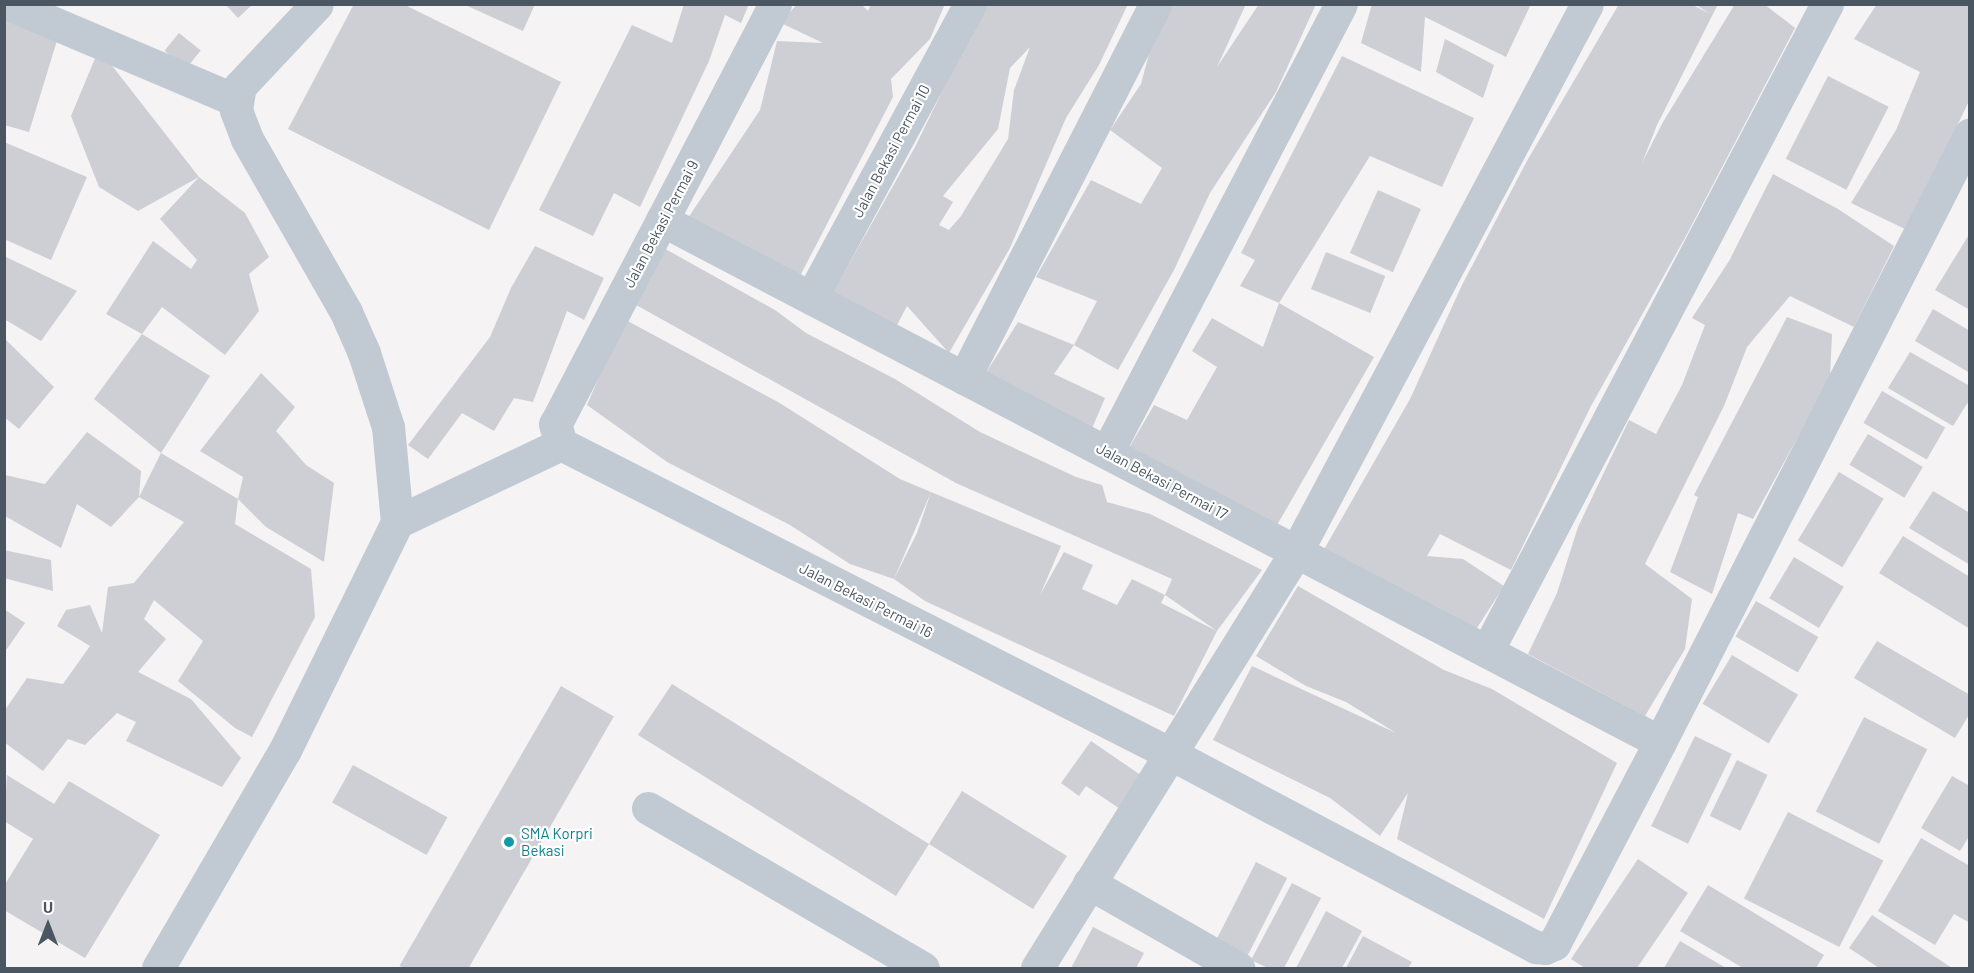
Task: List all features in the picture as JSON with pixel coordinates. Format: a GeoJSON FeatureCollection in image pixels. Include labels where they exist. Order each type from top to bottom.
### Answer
{"type":"FeatureCollection","features":[{"type":"Feature","properties":{"kind":"street"},"geometry":{"type":"LineString","coordinates":[[9,4],[235,100]]}},
{"type":"Feature","properties":{"kind":"street"},"geometry":{"type":"LineString","coordinates":[[158,969],[285,750],[397,522],[388,427],[364,352],[346,312],[247,139],[235,100],[240,86],[317,4]]}},
{"type":"Feature","properties":{"kind":"street","name":"Jalan Bekasi Permai 9"},"geometry":{"type":"LineString","coordinates":[[561,444],[555,424],[775,4]]}},
{"type":"Feature","properties":{"kind":"street","name":"Jalan Bekasi Permai 10"},"geometry":{"type":"LineString","coordinates":[[811,298],[970,4]]}},
{"type":"Feature","properties":{"kind":"street"},"geometry":{"type":"LineString","coordinates":[[964,378],[1155,4]]}},
{"type":"Feature","properties":{"kind":"street"},"geometry":{"type":"LineString","coordinates":[[1107,452],[1341,4]]}},
{"type":"Feature","properties":{"kind":"street"},"geometry":{"type":"LineString","coordinates":[[1037,969],[1296,552],[1587,4]]}},
{"type":"Feature","properties":{"kind":"street"},"geometry":{"type":"LineString","coordinates":[[1487,651],[1827,4]]}},
{"type":"Feature","properties":{"kind":"street"},"geometry":{"type":"LineString","coordinates":[[1660,742],[1970,134]]}},
{"type":"Feature","properties":{"kind":"street","name":"Jalan Bekasi Permai 17"},"geometry":{"type":"LineString","coordinates":[[662,220],[1660,742]]}},
{"type":"Feature","properties":{"kind":"street"},"geometry":{"type":"LineString","coordinates":[[397,522],[561,444]]}},
{"type":"Feature","properties":{"kind":"street","name":"Jalan Bekasi Permai 16"},"geometry":{"type":"LineString","coordinates":[[561,444],[1171,754],[1536,947],[1545,948],[1554,944],[1660,742]]}},
{"type":"Feature","properties":{"kind":"street"},"geometry":{"type":"LineString","coordinates":[[648,808],[923,969]]}},
{"type":"Feature","properties":{"kind":"street"},"geometry":{"type":"LineString","coordinates":[[1089,883],[1238,969]]}},
{"type":"Feature","properties":{"kind":"building"},"geometry":{"type":"Polygon","coordinates":[[[225,4],[253,4],[238,18],[225,4]]]}},
{"type":"Feature","properties":{"kind":"building"},"geometry":{"type":"Polygon","coordinates":[[[354,4],[403,4],[561,82],[489,230],[288,129],[354,4]]]}},
{"type":"Feature","properties":{"kind":"building"},"geometry":{"type":"Polygon","coordinates":[[[463,4],[535,4],[523,31],[463,4]]]}},
{"type":"Feature","properties":{"kind":"building"},"geometry":{"type":"Polygon","coordinates":[[[684,4],[749,4],[741,23],[725,15],[709,61],[640,207],[614,193],[593,236],[539,210],[632,25],[672,43],[684,4]]]}},
{"type":"Feature","properties":{"kind":"building"},"geometry":{"type":"Polygon","coordinates":[[[797,4],[861,4],[868,11],[871,4],[945,4],[930,39],[891,79],[893,97],[800,276],[688,218],[760,110],[777,41],[823,43],[781,23],[797,4]]]}},
{"type":"Feature","properties":{"kind":"building"},"geometry":{"type":"Polygon","coordinates":[[[985,4],[1128,4],[1099,65],[1066,118],[1010,248],[949,353],[907,306],[895,329],[832,294],[915,147],[985,4]],[[1030,47],[1010,68],[998,129],[943,196],[953,202],[939,225],[949,230],[961,216],[1008,139],[1014,90],[1030,47]]]}},
{"type":"Feature","properties":{"kind":"building"},"geometry":{"type":"Polygon","coordinates":[[[1171,4],[1246,4],[1217,67],[1259,4],[1316,4],[1276,92],[1210,193],[1174,270],[1118,370],[1074,345],[1097,301],[1036,277],[1091,180],[1141,204],[1162,168],[1110,130],[1141,84],[1155,31],[1171,4]]]}},
{"type":"Feature","properties":{"kind":"building"},"geometry":{"type":"Polygon","coordinates":[[[1372,4],[1531,4],[1506,57],[1425,17],[1421,72],[1361,43],[1372,4]]]}},
{"type":"Feature","properties":{"kind":"building"},"geometry":{"type":"Polygon","coordinates":[[[1619,4],[1691,4],[1710,14],[1695,4],[1718,4],[1657,125],[1642,163],[1663,122],[1735,4],[1764,4],[1795,28],[1686,236],[1591,406],[1511,570],[1440,534],[1427,556],[1463,559],[1504,586],[1475,631],[1322,553],[1410,399],[1462,285],[1528,159],[1619,4]]]}},
{"type":"Feature","properties":{"kind":"building"},"geometry":{"type":"Polygon","coordinates":[[[1877,4],[1970,4],[1970,99],[1907,230],[1851,203],[1896,130],[1920,72],[1854,39],[1877,4]]]}},
{"type":"Feature","properties":{"kind":"building"},"geometry":{"type":"Polygon","coordinates":[[[4,13],[59,34],[29,132],[4,125],[4,13]]]}},
{"type":"Feature","properties":{"kind":"building"},"geometry":{"type":"Polygon","coordinates":[[[179,33],[201,51],[186,68],[165,51],[179,33]]]}},
{"type":"Feature","properties":{"kind":"building"},"geometry":{"type":"Polygon","coordinates":[[[1445,39],[1494,65],[1483,98],[1436,72],[1445,39]]]}},
{"type":"Feature","properties":{"kind":"building"},"geometry":{"type":"Polygon","coordinates":[[[99,49],[199,177],[138,211],[99,187],[71,116],[99,49]]]}},
{"type":"Feature","properties":{"kind":"building"},"geometry":{"type":"Polygon","coordinates":[[[1342,56],[1474,118],[1442,187],[1370,156],[1279,303],[1240,286],[1255,260],[1241,253],[1342,56]]]}},
{"type":"Feature","properties":{"kind":"building"},"geometry":{"type":"Polygon","coordinates":[[[1828,76],[1889,107],[1846,190],[1786,159],[1828,76]]]}},
{"type":"Feature","properties":{"kind":"building"},"geometry":{"type":"Polygon","coordinates":[[[4,142],[87,177],[51,260],[4,239],[4,142]]]}},
{"type":"Feature","properties":{"kind":"building"},"geometry":{"type":"Polygon","coordinates":[[[1773,174],[1838,209],[1894,246],[1854,327],[1790,296],[1747,347],[1724,406],[1645,564],[1692,599],[1685,649],[1645,716],[1528,654],[1557,593],[1578,527],[1629,420],[1656,434],[1682,385],[1705,325],[1692,318],[1729,261],[1773,174]]]}},
{"type":"Feature","properties":{"kind":"building"},"geometry":{"type":"Polygon","coordinates":[[[199,177],[245,213],[269,257],[249,274],[259,311],[225,355],[162,307],[142,334],[106,314],[153,241],[191,269],[197,260],[160,219],[199,177]]]}},
{"type":"Feature","properties":{"kind":"building"},"geometry":{"type":"Polygon","coordinates":[[[1378,190],[1421,209],[1393,272],[1350,253],[1378,190]]]}},
{"type":"Feature","properties":{"kind":"building"},"geometry":{"type":"Polygon","coordinates":[[[1970,233],[1970,310],[1935,290],[1970,233]]]}},
{"type":"Feature","properties":{"kind":"building"},"geometry":{"type":"Polygon","coordinates":[[[535,246],[604,278],[584,320],[567,311],[533,402],[514,398],[494,431],[462,413],[428,459],[408,445],[490,337],[511,288],[535,246]]]}},
{"type":"Feature","properties":{"kind":"building"},"geometry":{"type":"Polygon","coordinates":[[[660,246],[775,310],[806,333],[895,379],[980,432],[1076,477],[1102,485],[1107,502],[1150,514],[1262,570],[1217,631],[1165,595],[1172,579],[956,483],[629,301],[660,246]]]}},
{"type":"Feature","properties":{"kind":"building"},"geometry":{"type":"Polygon","coordinates":[[[1326,252],[1385,276],[1370,313],[1311,289],[1326,252]]]}},
{"type":"Feature","properties":{"kind":"building"},"geometry":{"type":"Polygon","coordinates":[[[4,256],[77,291],[41,341],[4,319],[4,256]]]}},
{"type":"Feature","properties":{"kind":"building"},"geometry":{"type":"Polygon","coordinates":[[[1279,303],[1374,357],[1273,532],[1126,453],[1154,405],[1187,420],[1217,367],[1192,351],[1212,318],[1263,347],[1279,303]]]}},
{"type":"Feature","properties":{"kind":"building"},"geometry":{"type":"Polygon","coordinates":[[[1933,309],[1970,331],[1970,373],[1915,341],[1933,309]]]}},
{"type":"Feature","properties":{"kind":"building"},"geometry":{"type":"Polygon","coordinates":[[[1787,317],[1832,334],[1830,378],[1753,519],[1738,513],[1712,594],[1670,572],[1698,497],[1694,495],[1787,317]]]}},
{"type":"Feature","properties":{"kind":"building"},"geometry":{"type":"Polygon","coordinates":[[[624,319],[778,402],[900,479],[931,492],[894,579],[850,564],[790,525],[667,462],[587,405],[624,319]]]}},
{"type":"Feature","properties":{"kind":"building"},"geometry":{"type":"Polygon","coordinates":[[[1018,322],[1074,345],[1054,374],[1105,398],[1087,440],[984,376],[1018,322]]]}},
{"type":"Feature","properties":{"kind":"building"},"geometry":{"type":"Polygon","coordinates":[[[142,334],[210,376],[161,453],[94,399],[142,334]]]}},
{"type":"Feature","properties":{"kind":"building"},"geometry":{"type":"Polygon","coordinates":[[[4,338],[54,387],[19,429],[4,417],[4,338]]]}},
{"type":"Feature","properties":{"kind":"building"},"geometry":{"type":"Polygon","coordinates":[[[1910,352],[1970,386],[1970,399],[1953,426],[1888,388],[1910,352]]]}},
{"type":"Feature","properties":{"kind":"building"},"geometry":{"type":"Polygon","coordinates":[[[261,373],[295,407],[276,431],[306,465],[334,483],[324,562],[266,527],[238,499],[243,477],[200,451],[261,373]]]}},
{"type":"Feature","properties":{"kind":"building"},"geometry":{"type":"Polygon","coordinates":[[[1882,391],[1945,428],[1927,460],[1864,423],[1882,391]]]}},
{"type":"Feature","properties":{"kind":"building"},"geometry":{"type":"Polygon","coordinates":[[[87,432],[141,471],[139,497],[111,527],[77,504],[61,548],[5,516],[5,475],[45,484],[87,432]]]}},
{"type":"Feature","properties":{"kind":"building"},"geometry":{"type":"Polygon","coordinates":[[[1868,434],[1923,467],[1904,498],[1849,465],[1868,434]]]}},
{"type":"Feature","properties":{"kind":"building"},"geometry":{"type":"Polygon","coordinates":[[[161,453],[238,499],[235,524],[311,569],[315,617],[252,737],[235,728],[178,681],[203,641],[154,600],[144,619],[166,639],[138,672],[191,699],[241,758],[222,787],[126,741],[136,722],[117,713],[85,745],[68,739],[43,771],[4,742],[5,710],[27,678],[63,684],[90,646],[57,626],[66,610],[90,605],[102,633],[108,587],[134,583],[184,522],[139,497],[161,453]]]}},
{"type":"Feature","properties":{"kind":"building"},"geometry":{"type":"Polygon","coordinates":[[[1839,472],[1884,499],[1842,567],[1798,541],[1839,472]]]}},
{"type":"Feature","properties":{"kind":"building"},"geometry":{"type":"Polygon","coordinates":[[[1933,491],[1970,513],[1970,565],[1909,528],[1933,491]]]}},
{"type":"Feature","properties":{"kind":"building"},"geometry":{"type":"Polygon","coordinates":[[[931,492],[1061,546],[1040,595],[1064,552],[1093,565],[1082,589],[1117,605],[1132,579],[1165,595],[1161,603],[1217,631],[1174,716],[925,601],[894,579],[917,533],[931,492]]]}},
{"type":"Feature","properties":{"kind":"building"},"geometry":{"type":"Polygon","coordinates":[[[1903,536],[1970,577],[1970,629],[1879,573],[1903,536]]]}},
{"type":"Feature","properties":{"kind":"building"},"geometry":{"type":"Polygon","coordinates":[[[4,550],[51,560],[53,591],[4,578],[4,550]]]}},
{"type":"Feature","properties":{"kind":"building"},"geometry":{"type":"Polygon","coordinates":[[[1794,557],[1844,587],[1819,628],[1769,598],[1794,557]]]}},
{"type":"Feature","properties":{"kind":"building"},"geometry":{"type":"Polygon","coordinates":[[[1298,586],[1444,670],[1492,689],[1617,763],[1544,919],[1397,839],[1408,793],[1380,836],[1330,798],[1213,740],[1252,666],[1396,733],[1346,702],[1306,686],[1256,656],[1298,586]]]}},
{"type":"Feature","properties":{"kind":"building"},"geometry":{"type":"Polygon","coordinates":[[[1756,601],[1818,637],[1798,673],[1736,637],[1756,601]]]}},
{"type":"Feature","properties":{"kind":"building"},"geometry":{"type":"Polygon","coordinates":[[[4,609],[25,623],[4,653],[4,609]]]}},
{"type":"Feature","properties":{"kind":"building"},"geometry":{"type":"Polygon","coordinates":[[[1877,641],[1970,695],[1970,713],[1955,738],[1854,678],[1877,641]]]}},
{"type":"Feature","properties":{"kind":"building"},"geometry":{"type":"Polygon","coordinates":[[[1732,655],[1798,695],[1769,744],[1703,704],[1732,655]]]}},
{"type":"Feature","properties":{"kind":"building"},"geometry":{"type":"Polygon","coordinates":[[[672,684],[929,844],[896,896],[638,735],[672,684]]]}},
{"type":"Feature","properties":{"kind":"building","name":"SMA Korpri Bekasi"},"geometry":{"type":"Polygon","coordinates":[[[561,686],[614,716],[469,968],[403,968],[400,966],[561,686]]]}},
{"type":"Feature","properties":{"kind":"building"},"geometry":{"type":"Polygon","coordinates":[[[1864,717],[1927,749],[1879,844],[1816,811],[1864,717]]]}},
{"type":"Feature","properties":{"kind":"building"},"geometry":{"type":"Polygon","coordinates":[[[1695,736],[1732,754],[1688,844],[1651,826],[1695,736]]]}},
{"type":"Feature","properties":{"kind":"building"},"geometry":{"type":"Polygon","coordinates":[[[1091,741],[1145,778],[1123,811],[1086,786],[1079,796],[1061,783],[1091,741]]]}},
{"type":"Feature","properties":{"kind":"building"},"geometry":{"type":"Polygon","coordinates":[[[1737,760],[1768,775],[1740,831],[1710,816],[1737,760]]]}},
{"type":"Feature","properties":{"kind":"building"},"geometry":{"type":"Polygon","coordinates":[[[353,765],[447,817],[427,855],[332,803],[353,765]]]}},
{"type":"Feature","properties":{"kind":"building"},"geometry":{"type":"Polygon","coordinates":[[[7,775],[54,804],[69,781],[160,835],[85,958],[4,910],[4,886],[33,839],[4,821],[7,775]]]}},
{"type":"Feature","properties":{"kind":"building"},"geometry":{"type":"Polygon","coordinates":[[[1952,776],[1970,786],[1970,835],[1960,851],[1921,828],[1952,776]]]}},
{"type":"Feature","properties":{"kind":"building"},"geometry":{"type":"Polygon","coordinates":[[[962,791],[1067,856],[1033,909],[929,844],[962,791]]]}},
{"type":"Feature","properties":{"kind":"building"},"geometry":{"type":"Polygon","coordinates":[[[1788,812],[1883,861],[1839,947],[1744,898],[1788,812]]]}},
{"type":"Feature","properties":{"kind":"building"},"geometry":{"type":"Polygon","coordinates":[[[1921,838],[1970,866],[1970,923],[1954,914],[1935,945],[1878,911],[1921,838]]]}},
{"type":"Feature","properties":{"kind":"building"},"geometry":{"type":"Polygon","coordinates":[[[1638,859],[1688,893],[1637,968],[1585,968],[1571,959],[1638,859]]]}},
{"type":"Feature","properties":{"kind":"building"},"geometry":{"type":"Polygon","coordinates":[[[1256,862],[1287,878],[1246,959],[1215,943],[1256,862]]]}},
{"type":"Feature","properties":{"kind":"building"},"geometry":{"type":"Polygon","coordinates":[[[1292,883],[1321,898],[1284,968],[1268,968],[1251,960],[1292,883]]]}},
{"type":"Feature","properties":{"kind":"building"},"geometry":{"type":"Polygon","coordinates":[[[1708,885],[1824,955],[1816,968],[1743,968],[1680,931],[1708,885]]]}},
{"type":"Feature","properties":{"kind":"building"},"geometry":{"type":"Polygon","coordinates":[[[1326,911],[1362,931],[1342,968],[1296,968],[1326,911]]]}},
{"type":"Feature","properties":{"kind":"building"},"geometry":{"type":"Polygon","coordinates":[[[1872,915],[1952,968],[1879,968],[1849,948],[1872,915]]]}},
{"type":"Feature","properties":{"kind":"building"},"geometry":{"type":"Polygon","coordinates":[[[1093,927],[1144,953],[1136,968],[1071,968],[1093,927]]]}},
{"type":"Feature","properties":{"kind":"building"},"geometry":{"type":"Polygon","coordinates":[[[1363,936],[1412,962],[1408,968],[1346,968],[1363,936]]]}},
{"type":"Feature","properties":{"kind":"building"},"geometry":{"type":"Polygon","coordinates":[[[1680,941],[1726,968],[1664,968],[1680,941]]]}},
{"type":"Feature","properties":{"kind":"place","name":"SMA Korpri Bekasi"},"geometry":{"type":"Point","coordinates":[509,842]}}]}
